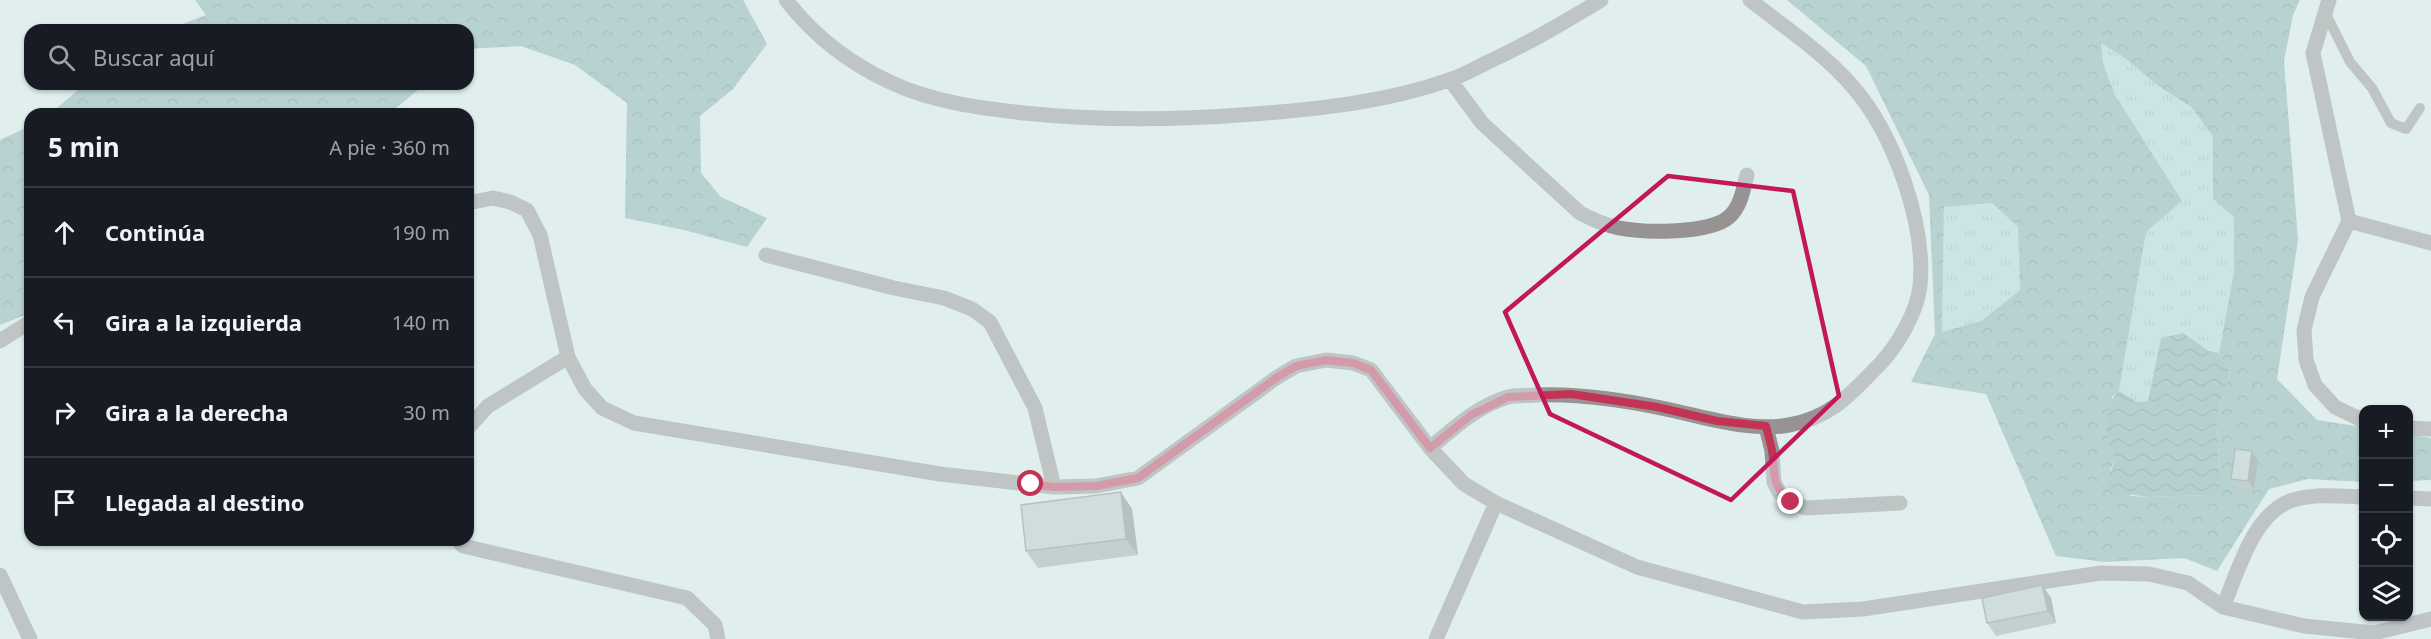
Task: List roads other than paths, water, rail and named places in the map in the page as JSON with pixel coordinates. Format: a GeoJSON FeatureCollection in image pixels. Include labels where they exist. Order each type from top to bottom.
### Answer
{"type":"FeatureCollection","features":[{"type":"Feature","properties":{"kind":"street"},"geometry":{"type":"LineString","coordinates":[[786,0],[812,31],[858,64],[892,83],[933,98],[986,108],[1122,120],[1226,116],[1319,109],[1352,104],[1450,80],[1530,43],[1601,0]]}},
{"type":"Feature","properties":{"kind":"street"},"geometry":{"type":"LineString","coordinates":[[1430,448],[1471,415],[1508,397],[1571,394],[1657,407],[1717,421],[1766,426],[1790,425],[1834,408],[1850,397],[1888,356],[1914,306],[1920,287],[1918,234],[1914,208],[1899,169],[1878,123],[1865,102],[1834,67],[1749,0]]}},
{"type":"Feature","properties":{"kind":"street"},"geometry":{"type":"LineString","coordinates":[[2327,6],[2313,53],[2349,220],[2312,297],[2304,330],[2306,360],[2314,385],[2335,407],[2359,419]]}},
{"type":"Feature","properties":{"kind":"street"},"geometry":{"type":"LineString","coordinates":[[1450,80],[1482,123],[1580,213],[1597,222],[1621,228],[1659,230],[1711,226],[1729,217],[1740,202],[1747,175]]}},
{"type":"Feature","properties":{"kind":"street"},"geometry":{"type":"LineString","coordinates":[[474,200],[493,198],[510,202],[527,210],[540,235],[568,357],[585,389],[602,408],[634,423],[940,474],[1054,487],[1096,486],[1138,478],[1276,378],[1296,366],[1326,360],[1353,363],[1371,370],[1430,448],[1464,484],[1496,502],[1637,567],[1803,612],[1863,609],[2101,573],[2149,574],[2188,583],[2223,607],[2304,626],[2374,633],[2431,619]]}},
{"type":"Feature","properties":{"kind":"street"},"geometry":{"type":"LineString","coordinates":[[2349,220],[2431,243]]}},
{"type":"Feature","properties":{"kind":"street"},"geometry":{"type":"LineString","coordinates":[[766,255],[894,288],[944,298],[972,309],[990,322],[1035,408],[1054,487]]}},
{"type":"Feature","properties":{"kind":"street"},"geometry":{"type":"LineString","coordinates":[[0,341],[24,326]]}},
{"type":"Feature","properties":{"kind":"street"},"geometry":{"type":"LineString","coordinates":[[474,421],[488,406],[568,357]]}},
{"type":"Feature","properties":{"kind":"street"},"geometry":{"type":"LineString","coordinates":[[1766,426],[1772,451],[1774,482],[1779,492],[1791,502],[1806,508],[1900,503]]}},
{"type":"Feature","properties":{"kind":"street"},"geometry":{"type":"LineString","coordinates":[[2413,428],[2431,429]]}},
{"type":"Feature","properties":{"kind":"street"},"geometry":{"type":"LineString","coordinates":[[2223,607],[2265,517],[2290,501],[2321,495],[2359,497]]}},
{"type":"Feature","properties":{"kind":"street"},"geometry":{"type":"LineString","coordinates":[[2413,498],[2431,499]]}},
{"type":"Feature","properties":{"kind":"street"},"geometry":{"type":"LineString","coordinates":[[1436,639],[1496,502]]}},
{"type":"Feature","properties":{"kind":"street"},"geometry":{"type":"LineString","coordinates":[[463,546],[687,598],[715,625],[718,639]]}},
{"type":"Feature","properties":{"kind":"street"},"geometry":{"type":"LineString","coordinates":[[0,575],[30,639]]}},
{"type":"Feature","properties":{"kind":"lane"},"geometry":{"type":"LineString","coordinates":[[2327,6],[2350,62],[2372,88],[2391,123],[2406,129],[2420,108]]}},
{"type":"Feature","properties":{"kind":"water"},"geometry":{"type":"Polygon","coordinates":[[[2183,333],[2209,351],[2219,353],[2230,372],[2217,416],[2219,471],[2223,484],[2209,495],[2149,497],[2117,493],[2106,484],[2115,459],[2109,442],[2107,424],[2107,414],[2113,397],[2119,391],[2137,402],[2148,401],[2161,338],[2183,333]]]}}]}
